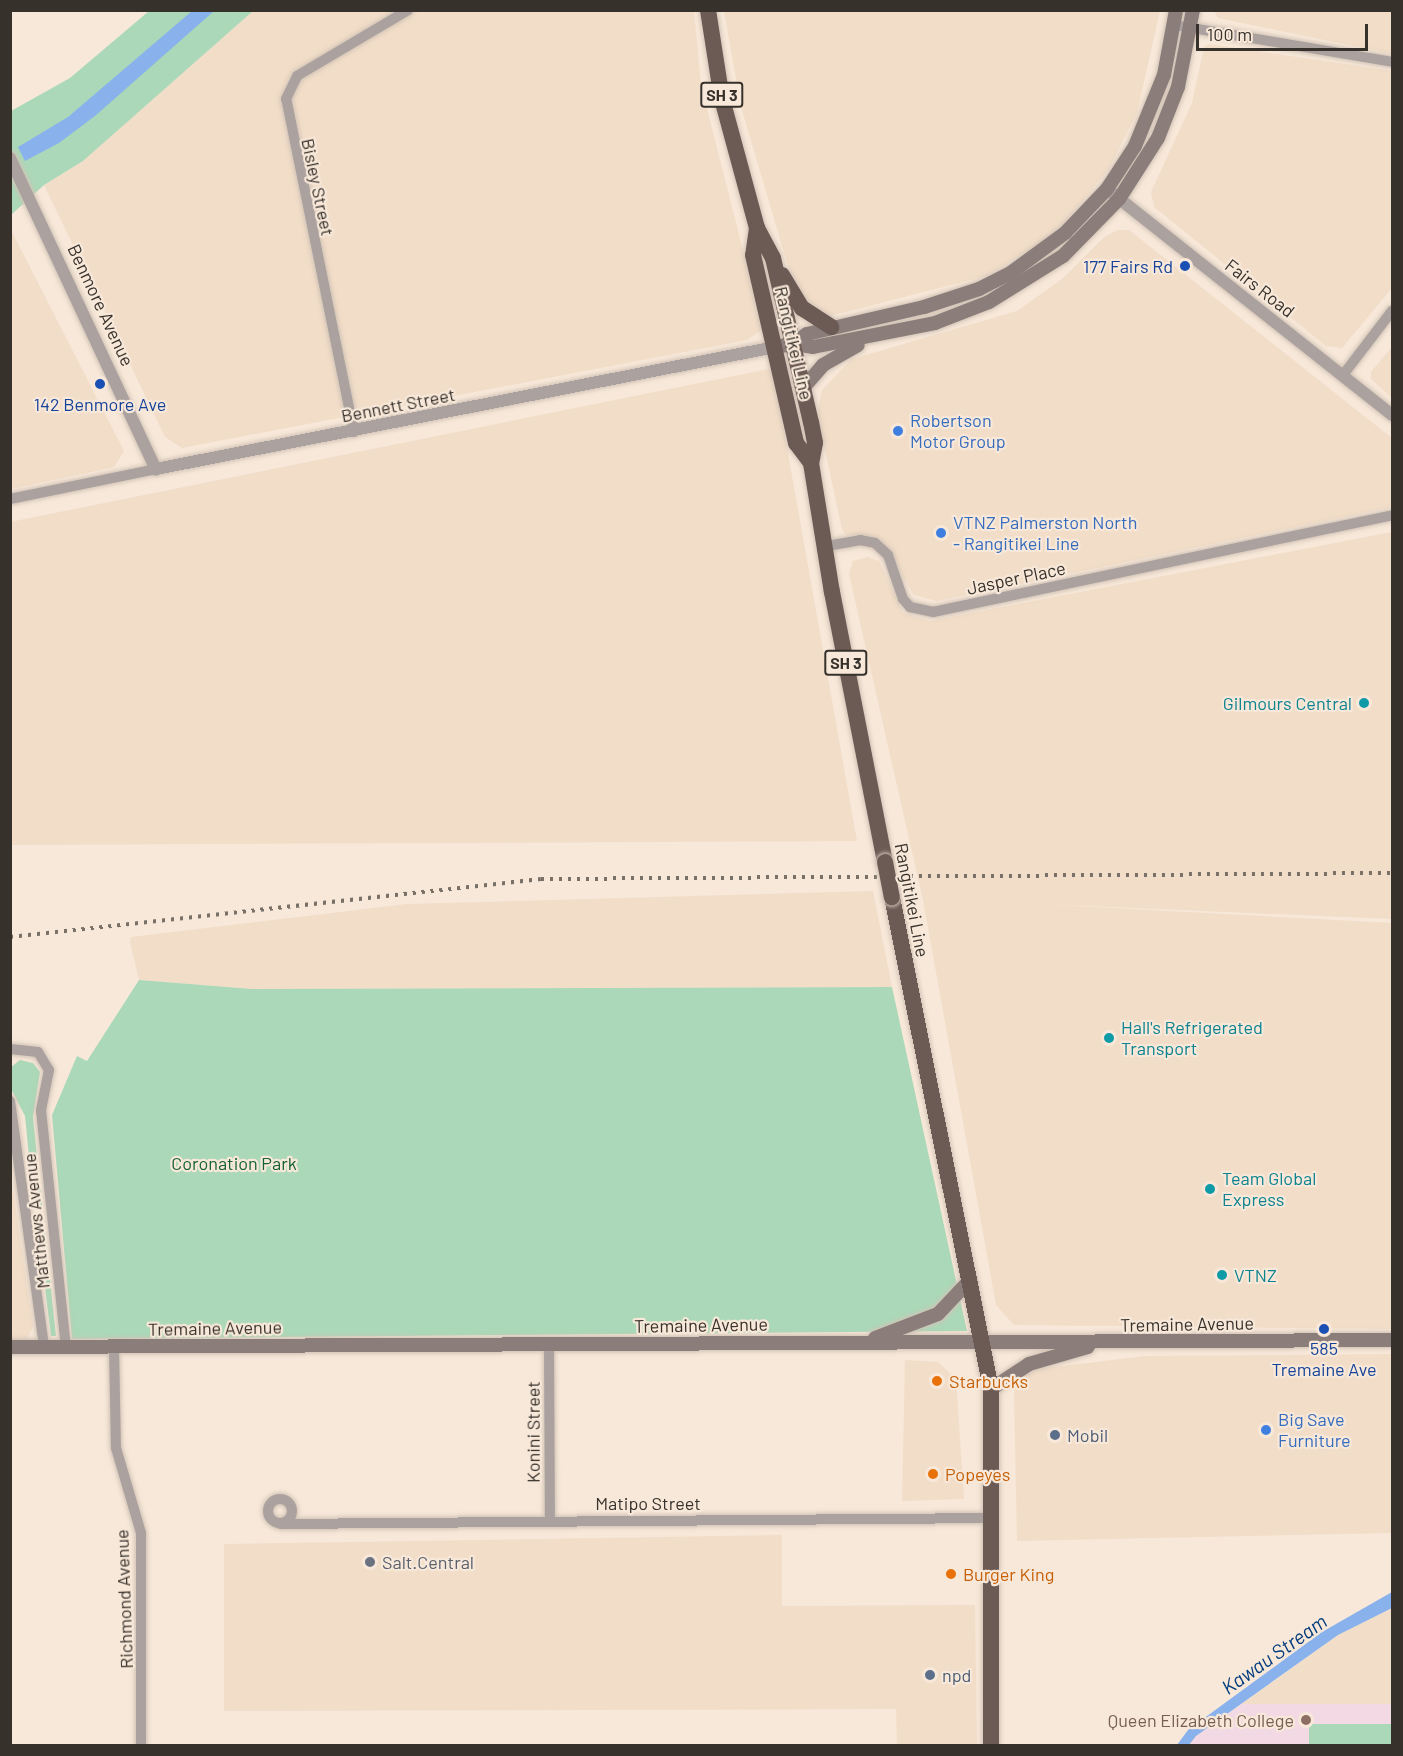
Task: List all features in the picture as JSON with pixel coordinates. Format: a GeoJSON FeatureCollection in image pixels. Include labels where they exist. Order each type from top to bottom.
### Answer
{"type":"FeatureCollection","features":[{"type":"Feature","properties":{"kind":"highway","name":"Rangitikei Line"},"geometry":{"type":"LineString","coordinates":[[708,10],[722,99],[757,228],[773,258],[804,387],[815,443],[811,463],[827,546],[832,592],[983,1343]]}},
{"type":"Feature","properties":{"kind":"highway","name":"Rangitikei Line"},"geometry":{"type":"LineString","coordinates":[[757,228],[753,255],[796,443],[811,463]]}},
{"type":"Feature","properties":{"kind":"highway"},"geometry":{"type":"LineString","coordinates":[[773,258],[802,308],[831,327]]}},
{"type":"Feature","properties":{"kind":"highway","name":"SH 3"},"geometry":{"type":"LineString","coordinates":[[983,1343],[991,1389],[991,1746]]}},
{"type":"Feature","properties":{"kind":"main road"},"geometry":{"type":"LineString","coordinates":[[792,344],[807,334],[924,307],[979,289],[1012,272],[1065,233],[1107,189],[1135,146],[1152,111],[1164,75],[1176,10]]}},
{"type":"Feature","properties":{"kind":"main road"},"geometry":{"type":"LineString","coordinates":[[792,344],[813,347],[882,336],[928,325],[989,302],[1028,282],[1081,241],[1119,199],[1143,165],[1167,119],[1193,10]]}},
{"type":"Feature","properties":{"kind":"main road"},"geometry":{"type":"LineString","coordinates":[[924,307],[928,325]]}},
{"type":"Feature","properties":{"kind":"main road"},"geometry":{"type":"LineString","coordinates":[[804,387],[823,364],[850,347],[882,336]]}},
{"type":"Feature","properties":{"kind":"main road","name":"Bennett Street"},"geometry":{"type":"LineString","coordinates":[[775,348],[792,344]]}},
{"type":"Feature","properties":{"kind":"main road"},"geometry":{"type":"LineString","coordinates":[[864,1341],[938,1314],[952,1303],[970,1280]]}},
{"type":"Feature","properties":{"kind":"main road","name":"Tremaine Avenue"},"geometry":{"type":"LineString","coordinates":[[10,1347],[1392,1340]]}},
{"type":"Feature","properties":{"kind":"main road"},"geometry":{"type":"LineString","coordinates":[[991,1389],[1029,1364],[1105,1342]]}},
{"type":"Feature","properties":{"kind":"street","name":"Bisley Street"},"geometry":{"type":"LineString","coordinates":[[354,432],[286,99],[297,76],[408,10]]}},
{"type":"Feature","properties":{"kind":"street"},"geometry":{"type":"LineString","coordinates":[[1174,25],[1392,62]]}},
{"type":"Feature","properties":{"kind":"street","name":"Benmore Avenue"},"geometry":{"type":"LineString","coordinates":[[10,158],[156,469]]}},
{"type":"Feature","properties":{"kind":"street","name":"Fairs Road"},"geometry":{"type":"LineString","coordinates":[[1107,189],[1392,415]]}},
{"type":"Feature","properties":{"kind":"street"},"geometry":{"type":"LineString","coordinates":[[1342,375],[1392,311]]}},
{"type":"Feature","properties":{"kind":"street","name":"Bennett Street"},"geometry":{"type":"LineString","coordinates":[[10,499],[775,348]]}},
{"type":"Feature","properties":{"kind":"street","name":"Jasper Place"},"geometry":{"type":"LineString","coordinates":[[827,546],[860,540],[875,543],[888,555],[903,599],[910,607],[933,612],[1392,515]]}},
{"type":"Feature","properties":{"kind":"street","name":"Matthews Avenue"},"geometry":{"type":"LineString","coordinates":[[10,1049],[38,1052],[49,1070],[41,1110],[66,1347]]}},
{"type":"Feature","properties":{"kind":"street","name":"Matthews Avenue"},"geometry":{"type":"LineString","coordinates":[[10,1101],[44,1347]]}},
{"type":"Feature","properties":{"kind":"street","name":"Konini Street"},"geometry":{"type":"LineString","coordinates":[[549,1344],[550,1521]]}},
{"type":"Feature","properties":{"kind":"street","name":"Richmond Avenue"},"geometry":{"type":"LineString","coordinates":[[114,1347],[116,1448],[141,1533],[141,1746]]}},
{"type":"Feature","properties":{"kind":"street"},"geometry":{"type":"LineString","coordinates":[[293,1515],[280,1524],[268,1514],[272,1502],[287,1501],[293,1515],[308,1526]]}},
{"type":"Feature","properties":{"kind":"street","name":"Matipo Street"},"geometry":{"type":"LineString","coordinates":[[280,1524],[308,1526],[351,1521],[990,1518]]}},
{"type":"Feature","properties":{"kind":"shaded area"},"geometry":{"type":"Polygon","coordinates":[[[253,11],[694,11],[701,85],[763,329],[747,340],[182,448],[165,437],[44,185],[83,161],[253,11]]]}},
{"type":"Feature","properties":{"kind":"shaded area"},"geometry":{"type":"Polygon","coordinates":[[[724,11],[1160,11],[1137,113],[1108,170],[1064,223],[1034,247],[986,276],[826,317],[799,297],[788,266],[741,107],[724,11]]]}},
{"type":"Feature","properties":{"kind":"shaded area"},"geometry":{"type":"Polygon","coordinates":[[[1214,11],[1392,11],[1392,54],[1218,18],[1214,11]]]}},
{"type":"Feature","properties":{"kind":"shaded area"},"geometry":{"type":"Polygon","coordinates":[[[1209,44],[1392,71],[1392,288],[1342,348],[1326,346],[1154,207],[1151,192],[1192,103],[1204,47],[1209,44]]]}},
{"type":"Feature","properties":{"kind":"shaded area"},"geometry":{"type":"Polygon","coordinates":[[[10,228],[124,451],[114,467],[11,489],[10,228]]]}},
{"type":"Feature","properties":{"kind":"shaded area"},"geometry":{"type":"Polygon","coordinates":[[[1118,230],[1129,230],[1392,438],[1392,507],[937,601],[914,595],[883,544],[867,535],[846,535],[842,529],[817,413],[822,390],[852,359],[1017,311],[1062,279],[1104,237],[1118,230]]]}},
{"type":"Feature","properties":{"kind":"shaded area"},"geometry":{"type":"Polygon","coordinates":[[[1392,347],[1392,398],[1371,379],[1371,372],[1392,347]]]}},
{"type":"Feature","properties":{"kind":"shaded area"},"geometry":{"type":"Polygon","coordinates":[[[769,369],[774,375],[857,841],[11,845],[10,522],[769,369]]]}},
{"type":"Feature","properties":{"kind":"shaded area"},"geometry":{"type":"Polygon","coordinates":[[[1392,532],[1392,919],[1039,904],[1392,923],[1392,1329],[1014,1325],[996,1305],[923,900],[849,574],[853,561],[868,557],[879,561],[903,613],[930,621],[1392,532]]]}},
{"type":"Feature","properties":{"kind":"shaded area"},"geometry":{"type":"Polygon","coordinates":[[[873,891],[892,987],[252,989],[139,980],[130,942],[131,937],[407,904],[873,891]]]}},
{"type":"Feature","properties":{"kind":"shaded area"},"geometry":{"type":"Polygon","coordinates":[[[10,1169],[33,1326],[27,1340],[11,1340],[10,1169]]]}},
{"type":"Feature","properties":{"kind":"shaded area"},"geometry":{"type":"Polygon","coordinates":[[[1392,1354],[1392,1533],[1017,1541],[1014,1390],[1025,1375],[1038,1369],[1145,1356],[1392,1354]]]}},
{"type":"Feature","properties":{"kind":"shaded area"},"geometry":{"type":"Polygon","coordinates":[[[905,1360],[938,1362],[956,1379],[964,1499],[902,1501],[905,1360]]]}},
{"type":"Feature","properties":{"kind":"shaded area"},"geometry":{"type":"Polygon","coordinates":[[[782,1535],[782,1606],[975,1605],[977,1745],[897,1745],[896,1709],[224,1711],[224,1544],[782,1535]]]}},
{"type":"Feature","properties":{"kind":"shaded area"},"geometry":{"type":"Polygon","coordinates":[[[1392,1608],[1392,1704],[1242,1704],[1338,1635],[1392,1608]]]}},
{"type":"Feature","properties":{"kind":"shaded area","name":"Queen Elizabeth College"},"geometry":{"type":"Polygon","coordinates":[[[1242,1704],[1392,1704],[1392,1745],[1189,1746],[1196,1736],[1242,1704]]]}},
{"type":"Feature","properties":{"kind":"green space"},"geometry":{"type":"Polygon","coordinates":[[[149,11],[253,11],[83,161],[44,185],[11,215],[11,111],[70,78],[149,11]]]}},
{"type":"Feature","properties":{"kind":"green space","name":"Coronation Park"},"geometry":{"type":"Polygon","coordinates":[[[139,980],[252,989],[892,987],[967,1331],[72,1339],[52,1115],[77,1056],[87,1061],[139,980]]]}},
{"type":"Feature","properties":{"kind":"green space"},"geometry":{"type":"Polygon","coordinates":[[[20,1060],[33,1063],[40,1072],[33,1117],[42,1206],[34,1207],[25,1116],[11,1089],[11,1067],[20,1060]]]}},
{"type":"Feature","properties":{"kind":"green space"},"geometry":{"type":"Polygon","coordinates":[[[44,1222],[56,1336],[51,1336],[37,1223],[44,1222]]]}},
{"type":"Feature","properties":{"kind":"green space"},"geometry":{"type":"Polygon","coordinates":[[[1309,1724],[1392,1724],[1392,1746],[1309,1746],[1309,1724]]]}},
{"type":"Feature","properties":{"kind":"water"},"geometry":{"type":"Polygon","coordinates":[[[192,11],[214,11],[95,116],[59,143],[25,161],[18,147],[68,117],[192,11]]]}},
{"type":"Feature","properties":{"kind":"water"},"geometry":{"type":"Polygon","coordinates":[[[1392,1592],[1392,1608],[1338,1635],[1196,1736],[1189,1745],[1177,1745],[1188,1730],[1322,1632],[1392,1592]]]}},
{"type":"Feature","properties":{"kind":"railway"},"geometry":{"type":"LineString","coordinates":[[10,937],[541,879],[1392,873]]}},
{"type":"Feature","properties":{"kind":"place","name":"177 Fairs Rd"},"geometry":{"type":"Point","coordinates":[1185,266]}},
{"type":"Feature","properties":{"kind":"place","name":"142 Benmore Ave"},"geometry":{"type":"Point","coordinates":[100,384]}},
{"type":"Feature","properties":{"kind":"place","name":"Robertson Motor Group"},"geometry":{"type":"Point","coordinates":[898,431]}},
{"type":"Feature","properties":{"kind":"place","name":"VTNZ Palmerston North - Rangitikei Line"},"geometry":{"type":"Point","coordinates":[941,533]}},
{"type":"Feature","properties":{"kind":"place","name":"Gilmours Central"},"geometry":{"type":"Point","coordinates":[1364,703]}},
{"type":"Feature","properties":{"kind":"place","name":"Hall's Refrigerated Transport"},"geometry":{"type":"Point","coordinates":[1109,1038]}},
{"type":"Feature","properties":{"kind":"place","name":"Team Global Express"},"geometry":{"type":"Point","coordinates":[1210,1189]}},
{"type":"Feature","properties":{"kind":"place","name":"VTNZ"},"geometry":{"type":"Point","coordinates":[1222,1275]}},
{"type":"Feature","properties":{"kind":"place","name":"585 Tremaine Ave"},"geometry":{"type":"Point","coordinates":[1324,1329]}},
{"type":"Feature","properties":{"kind":"place","name":"Starbucks"},"geometry":{"type":"Point","coordinates":[937,1381]}},
{"type":"Feature","properties":{"kind":"place","name":"Big Save Furniture"},"geometry":{"type":"Point","coordinates":[1266,1430]}},
{"type":"Feature","properties":{"kind":"place","name":"Mobil"},"geometry":{"type":"Point","coordinates":[1055,1435]}},
{"type":"Feature","properties":{"kind":"place","name":"Popeyes"},"geometry":{"type":"Point","coordinates":[933,1474]}},
{"type":"Feature","properties":{"kind":"place","name":"Salt.Central"},"geometry":{"type":"Point","coordinates":[370,1562]}},
{"type":"Feature","properties":{"kind":"place","name":"Burger King"},"geometry":{"type":"Point","coordinates":[951,1574]}},
{"type":"Feature","properties":{"kind":"place","name":"npd"},"geometry":{"type":"Point","coordinates":[930,1675]}},
{"type":"Feature","properties":{"kind":"place","name":"Queen Elizabeth College"},"geometry":{"type":"Point","coordinates":[1306,1720]}},
{"type":"Feature","properties":{"kind":"water label","name":"Kawau Stream"},"geometry":{"type":"Point","coordinates":[1274,1654]}}]}
